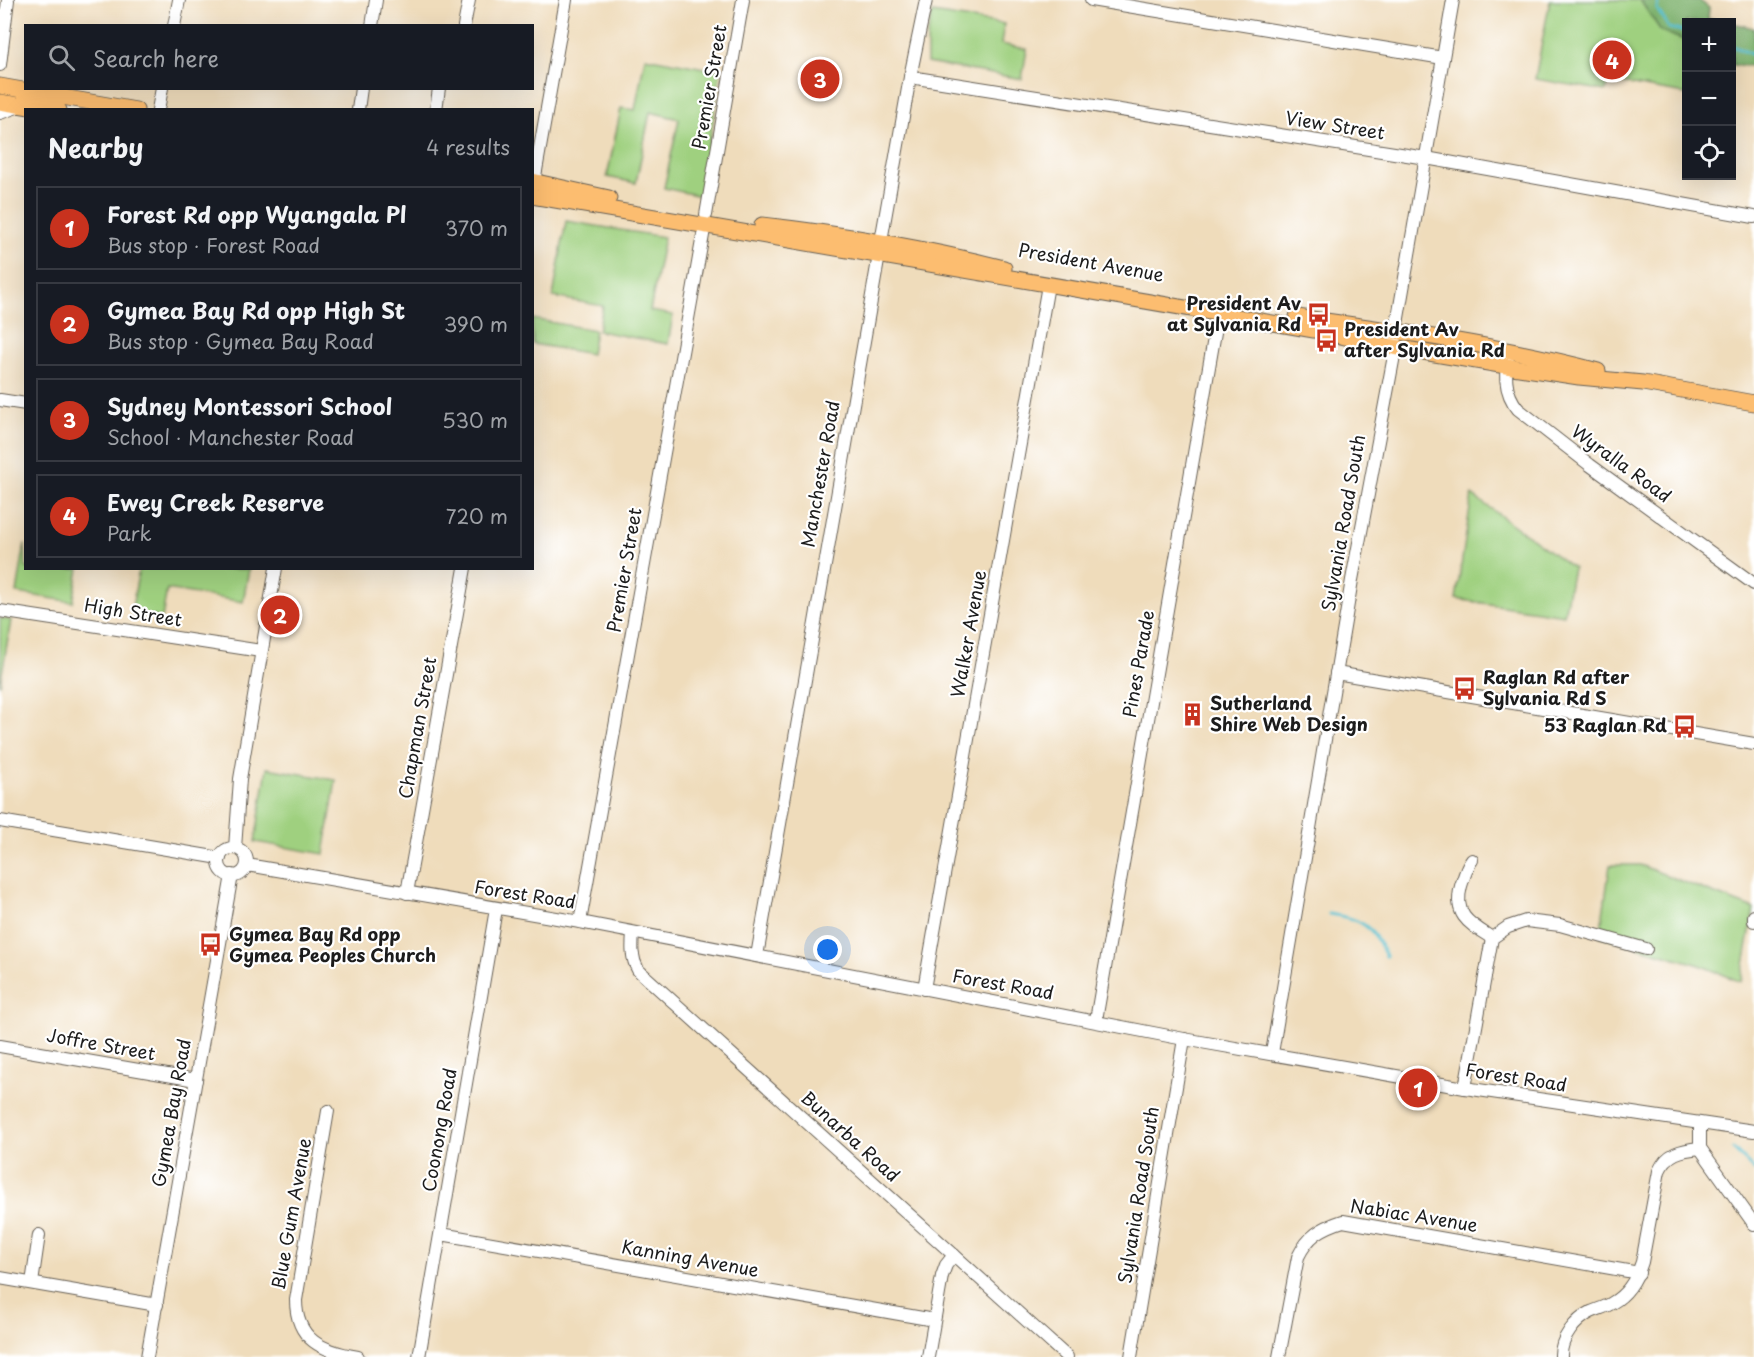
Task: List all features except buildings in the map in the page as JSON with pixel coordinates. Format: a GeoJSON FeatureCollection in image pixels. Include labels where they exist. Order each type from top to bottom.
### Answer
{"type":"FeatureCollection","features":[{"type":"Feature","properties":{"kind":"main road"},"geometry":{"type":"LineString","coordinates":[[0,86],[125,108]]}},
{"type":"Feature","properties":{"kind":"main road"},"geometry":{"type":"LineString","coordinates":[[0,93],[52,108]]}},
{"type":"Feature","properties":{"kind":"main road"},"geometry":{"type":"LineString","coordinates":[[0,102],[32,108]]}},
{"type":"Feature","properties":{"kind":"main road","name":"President Avenue"},"geometry":{"type":"LineString","coordinates":[[534,186],[598,196],[705,220],[826,232],[880,248],[1048,285],[1314,330],[1395,347],[1579,377],[1643,383]]}},
{"type":"Feature","properties":{"kind":"main road","name":"President Avenue"},"geometry":{"type":"LineString","coordinates":[[880,248],[940,252],[1013,270],[1265,313],[1396,331],[1509,350],[1643,383],[1754,403]]}},
{"type":"Feature","properties":{"kind":"street"},"geometry":{"type":"LineString","coordinates":[[0,65],[8,0]]}},
{"type":"Feature","properties":{"kind":"street"},"geometry":{"type":"LineString","coordinates":[[174,24],[179,0]]}},
{"type":"Feature","properties":{"kind":"street"},"geometry":{"type":"LineString","coordinates":[[372,24],[376,0]]}},
{"type":"Feature","properties":{"kind":"street"},"geometry":{"type":"LineString","coordinates":[[464,24],[469,0]]}},
{"type":"Feature","properties":{"kind":"street"},"geometry":{"type":"LineString","coordinates":[[534,180],[566,0]]}},
{"type":"Feature","properties":{"kind":"street","name":"Premier Street"},"geometry":{"type":"LineString","coordinates":[[580,922],[743,0]]}},
{"type":"Feature","properties":{"kind":"street","name":"Manchester Road"},"geometry":{"type":"LineString","coordinates":[[757,956],[910,77],[926,0]]}},
{"type":"Feature","properties":{"kind":"street"},"geometry":{"type":"LineString","coordinates":[[1092,0],[1443,58]]}},
{"type":"Feature","properties":{"kind":"street","name":"Sylvania Road South"},"geometry":{"type":"LineString","coordinates":[[1272,1053],[1453,0]]}},
{"type":"Feature","properties":{"kind":"street","name":"View Street"},"geometry":{"type":"LineString","coordinates":[[910,77],[1426,158],[1754,217]]}},
{"type":"Feature","properties":{"kind":"street"},"geometry":{"type":"LineString","coordinates":[[158,108],[162,90]]}},
{"type":"Feature","properties":{"kind":"street"},"geometry":{"type":"LineString","coordinates":[[358,108],[361,90]]}},
{"type":"Feature","properties":{"kind":"street"},"geometry":{"type":"LineString","coordinates":[[436,108],[440,90]]}},
{"type":"Feature","properties":{"kind":"street"},"geometry":{"type":"LineString","coordinates":[[0,114],[21,106]]}},
{"type":"Feature","properties":{"kind":"street","name":"Walker Avenue"},"geometry":{"type":"LineString","coordinates":[[924,989],[1048,285]]}},
{"type":"Feature","properties":{"kind":"street","name":"Pines Parade"},"geometry":{"type":"LineString","coordinates":[[1096,1020],[1218,315]]}},
{"type":"Feature","properties":{"kind":"street","name":"Wyralla Road"},"geometry":{"type":"LineString","coordinates":[[1509,350],[1506,384],[1511,400],[1527,417],[1754,584]]}},
{"type":"Feature","properties":{"kind":"street"},"geometry":{"type":"LineString","coordinates":[[0,400],[24,404]]}},
{"type":"Feature","properties":{"kind":"street"},"geometry":{"type":"LineString","coordinates":[[235,848],[240,779],[276,570]]}},
{"type":"Feature","properties":{"kind":"street","name":"Chapman Street"},"geometry":{"type":"LineString","coordinates":[[407,893],[465,570]]}},
{"type":"Feature","properties":{"kind":"street","name":"High Street"},"geometry":{"type":"LineString","coordinates":[[0,611],[261,651]]}},
{"type":"Feature","properties":{"kind":"street"},"geometry":{"type":"LineString","coordinates":[[1336,673],[1754,744]]}},
{"type":"Feature","properties":{"kind":"street"},"geometry":{"type":"LineString","coordinates":[[0,821],[220,858]]}},
{"type":"Feature","properties":{"kind":"street"},"geometry":{"type":"LineString","coordinates":[[235,848],[245,856],[247,865],[240,874],[232,875],[224,872],[219,863],[224,852],[235,848]]}},
{"type":"Feature","properties":{"kind":"street"},"geometry":{"type":"LineString","coordinates":[[1472,860],[1466,870],[1458,905],[1461,913],[1476,928],[1492,938]]}},
{"type":"Feature","properties":{"kind":"street","name":"Forest Road"},"geometry":{"type":"LineString","coordinates":[[247,865],[580,922],[1096,1020],[1184,1039],[1465,1088],[1754,1131]]}},
{"type":"Feature","properties":{"kind":"street","name":"Gymea Bay Road"},"geometry":{"type":"LineString","coordinates":[[147,1357],[232,875]]}},
{"type":"Feature","properties":{"kind":"street","name":"Coonong Road"},"geometry":{"type":"LineString","coordinates":[[419,1357],[496,909]]}},
{"type":"Feature","properties":{"kind":"street"},"geometry":{"type":"LineString","coordinates":[[1754,916],[1754,921]]}},
{"type":"Feature","properties":{"kind":"street"},"geometry":{"type":"LineString","coordinates":[[1465,1088],[1492,938],[1508,927],[1526,921],[1560,926],[1647,949]]}},
{"type":"Feature","properties":{"kind":"street","name":"Bunarba Road"},"geometry":{"type":"LineString","coordinates":[[633,933],[631,953],[638,970],[1067,1357]]}},
{"type":"Feature","properties":{"kind":"street","name":"Sylvania Road South"},"geometry":{"type":"LineString","coordinates":[[1131,1357],[1184,1039]]}},
{"type":"Feature","properties":{"kind":"street","name":"Joffre Street"},"geometry":{"type":"LineString","coordinates":[[0,1046],[196,1080]]}},
{"type":"Feature","properties":{"kind":"street","name":"Blue Gum Avenue"},"geometry":{"type":"LineString","coordinates":[[328,1111],[296,1309],[301,1327],[314,1342],[326,1349],[358,1357]]}},
{"type":"Feature","properties":{"kind":"street"},"geometry":{"type":"LineString","coordinates":[[1700,1124],[1700,1148],[1754,1224]]}},
{"type":"Feature","properties":{"kind":"street"},"geometry":{"type":"LineString","coordinates":[[1561,1357],[1561,1350],[1570,1328],[1588,1314],[1613,1303],[1630,1287],[1639,1273],[1659,1171],[1664,1160],[1675,1153],[1700,1148]]}},
{"type":"Feature","properties":{"kind":"street","name":"Nabiac Avenue"},"geometry":{"type":"LineString","coordinates":[[1279,1357],[1298,1257],[1304,1244],[1314,1233],[1343,1221],[1639,1273]]}},
{"type":"Feature","properties":{"kind":"street","name":"Kanning Avenue"},"geometry":{"type":"LineString","coordinates":[[441,1234],[934,1320]]}},
{"type":"Feature","properties":{"kind":"street"},"geometry":{"type":"LineString","coordinates":[[32,1283],[39,1235]]}},
{"type":"Feature","properties":{"kind":"street"},"geometry":{"type":"LineString","coordinates":[[928,1357],[942,1276],[946,1265],[954,1255]]}},
{"type":"Feature","properties":{"kind":"street"},"geometry":{"type":"LineString","coordinates":[[0,1278],[157,1305]]}},
{"type":"Feature","properties":{"kind":"green space"},"geometry":{"type":"Polygon","coordinates":[[[1550,0],[1640,0],[1661,31],[1682,39],[1682,93],[1609,81],[1606,91],[1535,79],[1550,0]]]}},
{"type":"Feature","properties":{"kind":"green space"},"geometry":{"type":"Polygon","coordinates":[[[1640,0],[1699,0],[1709,8],[1708,18],[1682,18],[1682,39],[1661,31],[1640,0]]]}},
{"type":"Feature","properties":{"kind":"green space"},"geometry":{"type":"Polygon","coordinates":[[[932,13],[1004,24],[1001,44],[1027,49],[1022,79],[927,63],[927,37],[932,13]]]}},
{"type":"Feature","properties":{"kind":"green space"},"geometry":{"type":"Polygon","coordinates":[[[1736,24],[1754,28],[1754,66],[1736,65],[1736,24]]]}},
{"type":"Feature","properties":{"kind":"green space"},"geometry":{"type":"Polygon","coordinates":[[[645,57],[721,71],[701,196],[664,188],[679,119],[650,112],[636,183],[607,177],[621,108],[635,110],[645,57]]]}},
{"type":"Feature","properties":{"kind":"green space"},"geometry":{"type":"Polygon","coordinates":[[[566,221],[664,237],[650,311],[673,315],[668,344],[598,331],[603,306],[553,297],[566,221]]]}},
{"type":"Feature","properties":{"kind":"green space"},"geometry":{"type":"Polygon","coordinates":[[[534,319],[595,330],[591,354],[534,344],[534,319]]]}},
{"type":"Feature","properties":{"kind":"green space"},"geometry":{"type":"Polygon","coordinates":[[[1472,495],[1573,568],[1564,615],[1456,599],[1472,495]]]}},
{"type":"Feature","properties":{"kind":"green space"},"geometry":{"type":"Polygon","coordinates":[[[24,549],[24,570],[79,570],[73,602],[17,593],[24,549]]]}},
{"type":"Feature","properties":{"kind":"green space"},"geometry":{"type":"Polygon","coordinates":[[[139,570],[249,570],[243,602],[167,589],[162,618],[131,613],[139,570]]]}},
{"type":"Feature","properties":{"kind":"green space"},"geometry":{"type":"Polygon","coordinates":[[[0,618],[11,620],[0,685],[0,618]]]}},
{"type":"Feature","properties":{"kind":"green space"},"geometry":{"type":"Polygon","coordinates":[[[267,768],[336,780],[324,854],[255,842],[267,768]]]}},
{"type":"Feature","properties":{"kind":"green space"},"geometry":{"type":"Polygon","coordinates":[[[1610,865],[1640,865],[1754,909],[1741,982],[1700,965],[1600,936],[1610,865]]]}},
{"type":"Feature","properties":{"kind":"waterway"},"geometry":{"type":"LineString","coordinates":[[1658,0],[1657,9],[1669,28],[1682,31]]}},
{"type":"Feature","properties":{"kind":"waterway"},"geometry":{"type":"LineString","coordinates":[[1736,48],[1754,55]]}},
{"type":"Feature","properties":{"kind":"waterway"},"geometry":{"type":"LineString","coordinates":[[1329,914],[1350,918],[1365,925],[1376,937],[1386,956]]}},
{"type":"Feature","properties":{"kind":"waterway"},"geometry":{"type":"LineString","coordinates":[[1733,1149],[1754,1170]]}},
{"type":"Feature","properties":{"kind":"place","name":"Ewey Creek Reserve"},"geometry":{"type":"Point","coordinates":[1612,60]}},
{"type":"Feature","properties":{"kind":"place","name":"Sydney Montessori School"},"geometry":{"type":"Point","coordinates":[820,79]}},
{"type":"Feature","properties":{"kind":"place","name":"President Av at Sylvania Rd"},"geometry":{"type":"Point","coordinates":[1319,314]}},
{"type":"Feature","properties":{"kind":"place","name":"President Av after Sylvania Rd"},"geometry":{"type":"Point","coordinates":[1326,340]}},
{"type":"Feature","properties":{"kind":"place","name":"Gymea Bay Rd opp High St"},"geometry":{"type":"Point","coordinates":[280,615]}},
{"type":"Feature","properties":{"kind":"place","name":"Raglan Rd after Sylvania Rd S"},"geometry":{"type":"Point","coordinates":[1465,688]}},
{"type":"Feature","properties":{"kind":"place","name":"Sutherland Shire Web Design"},"geometry":{"type":"Point","coordinates":[1192,714]}},
{"type":"Feature","properties":{"kind":"place","name":"53 Raglan Rd"},"geometry":{"type":"Point","coordinates":[1685,726]}},
{"type":"Feature","properties":{"kind":"place","name":"Gymea Bay Rd opp Gymea Peoples Church"},"geometry":{"type":"Point","coordinates":[211,945]}},
{"type":"Feature","properties":{"kind":"place","name":"Forest Rd opp Wyangala Pl"},"geometry":{"type":"Point","coordinates":[1418,1088]}}]}
